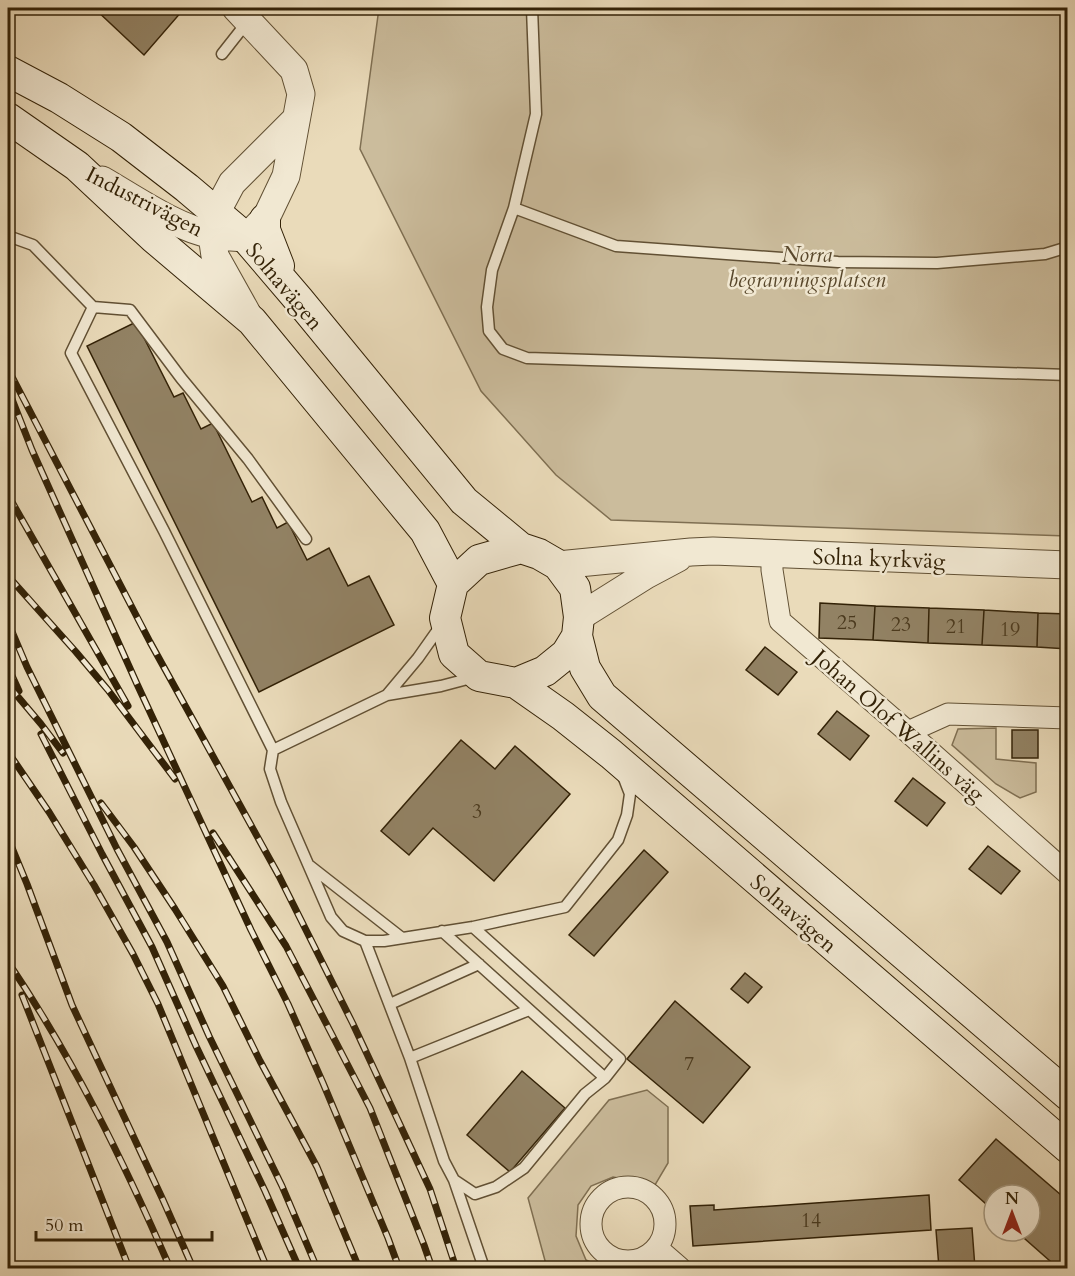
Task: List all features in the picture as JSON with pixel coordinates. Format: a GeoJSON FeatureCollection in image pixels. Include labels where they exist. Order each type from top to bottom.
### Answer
{"type":"FeatureCollection","features":[{"type":"Feature","properties":{"kind":"main road","name":"Solnavägen"},"geometry":{"type":"LineString","coordinates":[[8,70],[59,98],[121,137],[214,224],[255,228],[299,300],[464,501],[521,548],[539,554],[558,565],[574,588],[585,668],[602,696],[1068,1095]]}},
{"type":"Feature","properties":{"kind":"main road"},"geometry":{"type":"LineString","coordinates":[[8,118],[77,166],[154,238],[252,321],[425,531],[453,584]]}},
{"type":"Feature","properties":{"kind":"main road"},"geometry":{"type":"LineString","coordinates":[[479,676],[454,654],[445,618],[453,584],[479,560],[521,548]]}},
{"type":"Feature","properties":{"kind":"main road"},"geometry":{"type":"LineString","coordinates":[[516,683],[545,671],[566,654],[578,627]]}},
{"type":"Feature","properties":{"kind":"main road","name":"Solnavägen"},"geometry":{"type":"LineString","coordinates":[[479,676],[516,683],[611,754],[1068,1148]]}},
{"type":"Feature","properties":{"kind":"street"},"geometry":{"type":"LineString","coordinates":[[242,14],[294,70],[301,94],[286,176],[267,216],[255,228]]}},
{"type":"Feature","properties":{"kind":"street","name":"Industrivägen"},"geometry":{"type":"LineString","coordinates":[[252,321],[215,256],[214,224],[232,183],[296,119]]}},
{"type":"Feature","properties":{"kind":"street","name":"Industrivägen"},"geometry":{"type":"LineString","coordinates":[[77,166],[167,218],[187,227],[214,224]]}},
{"type":"Feature","properties":{"kind":"street","name":"Solna kyrkväg"},"geometry":{"type":"LineString","coordinates":[[578,627],[646,575],[691,552]]}},
{"type":"Feature","properties":{"kind":"street","name":"Solna kyrkväg"},"geometry":{"type":"LineString","coordinates":[[558,565],[691,552],[1068,565]]}},
{"type":"Feature","properties":{"kind":"street","name":"Johan Olof Wallins väg"},"geometry":{"type":"LineString","coordinates":[[772,554],[772,570],[780,621],[1068,874]]}},
{"type":"Feature","properties":{"kind":"street"},"geometry":{"type":"LineString","coordinates":[[908,732],[948,714],[1068,718]]}},
{"type":"Feature","properties":{"kind":"street"},"geometry":{"type":"LineString","coordinates":[[657,1248],[680,1269]]}},
{"type":"Feature","properties":{"kind":"lane"},"geometry":{"type":"LineString","coordinates":[[532,8],[537,114],[514,208],[492,270],[487,307],[489,331],[503,349],[527,358],[1068,375]]}},
{"type":"Feature","properties":{"kind":"lane"},"geometry":{"type":"LineString","coordinates":[[222,54],[242,14]]}},
{"type":"Feature","properties":{"kind":"lane"},"geometry":{"type":"LineString","coordinates":[[514,208],[616,246],[838,262],[937,262],[1045,254],[1068,248]]}},
{"type":"Feature","properties":{"kind":"lane"},"geometry":{"type":"LineString","coordinates":[[8,236],[33,245],[93,307],[130,310],[181,378],[248,459],[306,539]]}},
{"type":"Feature","properties":{"kind":"lane"},"geometry":{"type":"LineString","coordinates":[[93,307],[71,353],[164,531],[273,750],[270,769],[282,802],[331,917],[343,931],[364,941],[384,941],[473,927],[565,907],[618,840],[627,815],[630,794],[623,775],[611,754]]}},
{"type":"Feature","properties":{"kind":"lane"},"geometry":{"type":"LineString","coordinates":[[387,694],[418,658],[445,618]]}},
{"type":"Feature","properties":{"kind":"lane"},"geometry":{"type":"LineString","coordinates":[[273,750],[387,694],[441,686],[479,676]]}},
{"type":"Feature","properties":{"kind":"lane"},"geometry":{"type":"LineString","coordinates":[[308,865],[402,938]]}},
{"type":"Feature","properties":{"kind":"lane"},"geometry":{"type":"LineString","coordinates":[[454,1180],[476,1194],[496,1187],[524,1168],[585,1094],[604,1078],[620,1059],[473,927]]}},
{"type":"Feature","properties":{"kind":"lane"},"geometry":{"type":"LineString","coordinates":[[442,931],[604,1078]]}},
{"type":"Feature","properties":{"kind":"lane"},"geometry":{"type":"LineString","coordinates":[[364,941],[410,1058],[444,1161],[454,1180],[484,1269]]}},
{"type":"Feature","properties":{"kind":"lane"},"geometry":{"type":"LineString","coordinates":[[390,1004],[479,964]]}},
{"type":"Feature","properties":{"kind":"lane"},"geometry":{"type":"LineString","coordinates":[[410,1058],[529,1010]]}},
{"type":"Feature","properties":{"kind":"green space","name":"Norra begravningsplatsen"},"geometry":{"type":"Polygon","coordinates":[[[379,8],[1067,8],[1067,536],[611,520],[556,475],[481,391],[360,149],[379,8]]]}},
{"type":"Feature","properties":{"kind":"green space"},"geometry":{"type":"Polygon","coordinates":[[[996,728],[996,759],[1036,763],[1036,792],[1020,798],[996,784],[952,745],[958,729],[996,728]]]}},
{"type":"Feature","properties":{"kind":"green space"},"geometry":{"type":"Polygon","coordinates":[[[647,1090],[668,1107],[668,1163],[655,1185],[613,1177],[591,1186],[578,1205],[576,1236],[586,1260],[603,1268],[547,1268],[528,1198],[609,1100],[647,1090]]]}},
{"type":"Feature","properties":{"kind":"building"},"geometry":{"type":"Polygon","coordinates":[[[94,8],[180,8],[183,10],[144,55],[94,8]]]}},
{"type":"Feature","properties":{"kind":"building"},"geometry":{"type":"Polygon","coordinates":[[[136,322],[174,397],[183,393],[201,429],[213,423],[252,502],[262,497],[277,528],[288,522],[307,560],[329,548],[348,586],[369,576],[394,625],[259,692],[87,346],[136,322]]]}},
{"type":"Feature","properties":{"kind":"building"},"geometry":{"type":"Polygon","coordinates":[[[820,603],[875,606],[873,640],[819,638],[820,603]]]}},
{"type":"Feature","properties":{"kind":"building"},"geometry":{"type":"Polygon","coordinates":[[[875,606],[929,608],[928,643],[873,640],[875,606]]]}},
{"type":"Feature","properties":{"kind":"building"},"geometry":{"type":"Polygon","coordinates":[[[929,608],[984,610],[982,645],[928,643],[929,608]]]}},
{"type":"Feature","properties":{"kind":"building"},"geometry":{"type":"Polygon","coordinates":[[[984,610],[1038,613],[1037,647],[982,645],[984,610]]]}},
{"type":"Feature","properties":{"kind":"building"},"geometry":{"type":"Polygon","coordinates":[[[1038,613],[1068,614],[1068,649],[1037,647],[1038,613]]]}},
{"type":"Feature","properties":{"kind":"building"},"geometry":{"type":"Polygon","coordinates":[[[765,647],[797,672],[778,695],[746,670],[765,647]]]}},
{"type":"Feature","properties":{"kind":"building"},"geometry":{"type":"Polygon","coordinates":[[[837,711],[869,736],[850,760],[818,734],[837,711]]]}},
{"type":"Feature","properties":{"kind":"building"},"geometry":{"type":"Polygon","coordinates":[[[1012,730],[1038,730],[1038,758],[1012,758],[1012,730]]]}},
{"type":"Feature","properties":{"kind":"building"},"geometry":{"type":"Polygon","coordinates":[[[461,740],[495,769],[515,746],[570,794],[494,881],[433,828],[409,855],[381,831],[461,740]]]}},
{"type":"Feature","properties":{"kind":"building"},"geometry":{"type":"Polygon","coordinates":[[[913,778],[945,803],[927,826],[895,801],[913,778]]]}},
{"type":"Feature","properties":{"kind":"building"},"geometry":{"type":"Polygon","coordinates":[[[988,846],[1020,871],[1001,894],[969,869],[988,846]]]}},
{"type":"Feature","properties":{"kind":"building"},"geometry":{"type":"Polygon","coordinates":[[[644,850],[668,872],[594,956],[569,935],[644,850]]]}},
{"type":"Feature","properties":{"kind":"building"},"geometry":{"type":"Polygon","coordinates":[[[745,973],[762,987],[748,1003],[731,989],[745,973]]]}},
{"type":"Feature","properties":{"kind":"building"},"geometry":{"type":"Polygon","coordinates":[[[675,1001],[750,1067],[703,1123],[627,1059],[675,1001]]]}},
{"type":"Feature","properties":{"kind":"building"},"geometry":{"type":"Polygon","coordinates":[[[522,1071],[565,1108],[510,1172],[467,1135],[522,1071]]]}},
{"type":"Feature","properties":{"kind":"building"},"geometry":{"type":"Polygon","coordinates":[[[996,1139],[1068,1201],[1068,1268],[1058,1268],[1030,1243],[1042,1243],[1042,1183],[982,1183],[982,1200],[959,1180],[996,1139]]]}},
{"type":"Feature","properties":{"kind":"building"},"geometry":{"type":"Polygon","coordinates":[[[929,1195],[931,1230],[693,1246],[690,1206],[714,1205],[714,1210],[929,1195]]]}},
{"type":"Feature","properties":{"kind":"building"},"geometry":{"type":"Polygon","coordinates":[[[972,1228],[975,1268],[939,1268],[936,1230],[972,1228]]]}},
{"type":"Feature","properties":{"kind":"railway"},"geometry":{"type":"LineString","coordinates":[[8,369],[150,642],[279,876],[353,1024],[430,1189],[456,1268]]}},
{"type":"Feature","properties":{"kind":"railway"},"geometry":{"type":"LineString","coordinates":[[8,389],[32,450],[137,684],[251,930],[288,1004],[399,1268]]}},
{"type":"Feature","properties":{"kind":"railway"},"geometry":{"type":"LineString","coordinates":[[8,495],[128,706]]}},
{"type":"Feature","properties":{"kind":"railway"},"geometry":{"type":"LineString","coordinates":[[8,576],[108,690],[175,779]]}},
{"type":"Feature","properties":{"kind":"railway"},"geometry":{"type":"LineString","coordinates":[[8,622],[27,667],[117,849],[167,942],[209,1036],[282,1186],[317,1268]]}},
{"type":"Feature","properties":{"kind":"railway"},"geometry":{"type":"LineString","coordinates":[[8,667],[19,691]]}},
{"type":"Feature","properties":{"kind":"railway"},"geometry":{"type":"LineString","coordinates":[[8,685],[63,753]]}},
{"type":"Feature","properties":{"kind":"railway"},"geometry":{"type":"LineString","coordinates":[[41,734],[152,947],[299,1268]]}},
{"type":"Feature","properties":{"kind":"railway"},"geometry":{"type":"LineString","coordinates":[[8,752],[49,812],[133,954],[158,1004],[267,1268]]}},
{"type":"Feature","properties":{"kind":"railway"},"geometry":{"type":"LineString","coordinates":[[101,803],[134,847],[223,986],[317,1167],[359,1268]]}},
{"type":"Feature","properties":{"kind":"railway"},"geometry":{"type":"LineString","coordinates":[[213,833],[286,946],[370,1108],[432,1268]]}},
{"type":"Feature","properties":{"kind":"railway"},"geometry":{"type":"LineString","coordinates":[[8,838],[72,1005],[193,1268]]}},
{"type":"Feature","properties":{"kind":"railway"},"geometry":{"type":"LineString","coordinates":[[8,962],[76,1073],[134,1189],[170,1268]]}},
{"type":"Feature","properties":{"kind":"railway"},"geometry":{"type":"LineString","coordinates":[[22,995],[129,1268]]}}]}
